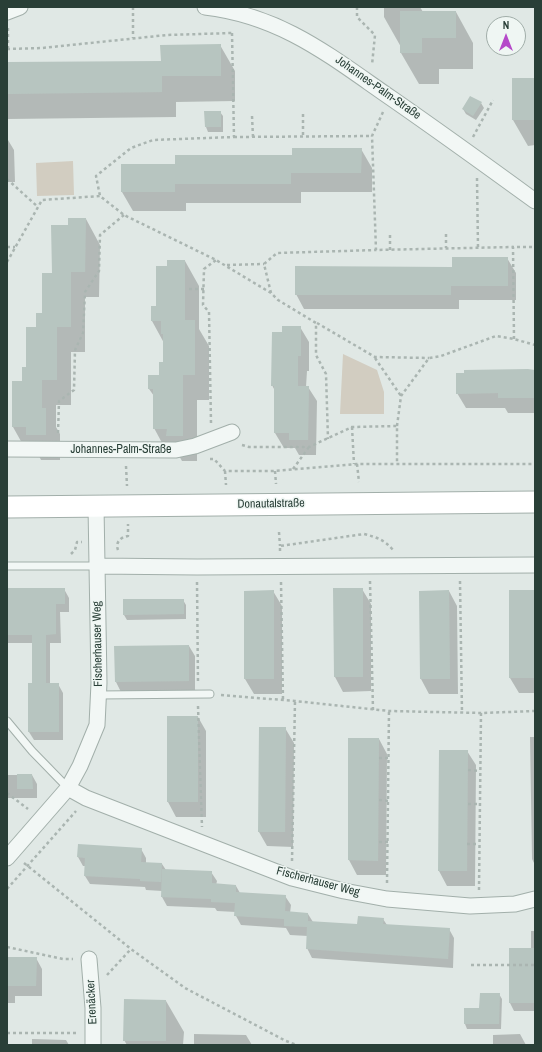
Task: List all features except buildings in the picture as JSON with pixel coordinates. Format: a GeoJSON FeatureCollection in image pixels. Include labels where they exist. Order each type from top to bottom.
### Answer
{"type":"FeatureCollection","features":[{"type":"Feature","properties":{"kind":"main road","name":"Donautalstraße"},"geometry":{"type":"LineString","coordinates":[[7,507],[535,502]]}},
{"type":"Feature","properties":{"kind":"street"},"geometry":{"type":"LineString","coordinates":[[7,12],[20,7]]}},
{"type":"Feature","properties":{"kind":"street","name":"Johannes-Palm-Straße"},"geometry":{"type":"LineString","coordinates":[[206,7],[256,18],[294,34],[322,49],[466,150],[535,201]]}},
{"type":"Feature","properties":{"kind":"street","name":"Johannes-Palm-Straße"},"geometry":{"type":"LineString","coordinates":[[7,449],[176,450],[190,448],[232,432]]}},
{"type":"Feature","properties":{"kind":"street","name":"Fischerhauser Weg"},"geometry":{"type":"LineString","coordinates":[[96,506],[98,695],[96,725],[80,766],[68,788],[86,798],[292,878],[344,891],[387,899],[479,906],[515,904],[535,899]]}},
{"type":"Feature","properties":{"kind":"street"},"geometry":{"type":"LineString","coordinates":[[97,566],[280,567],[535,565]]}},
{"type":"Feature","properties":{"kind":"street"},"geometry":{"type":"LineString","coordinates":[[9,855],[68,788]]}},
{"type":"Feature","properties":{"kind":"street","name":"Erenäcker"},"geometry":{"type":"LineString","coordinates":[[89,959],[93,1008],[93,1039]]}},
{"type":"Feature","properties":{"kind":"lane"},"geometry":{"type":"LineString","coordinates":[[7,566],[97,566]]}},
{"type":"Feature","properties":{"kind":"lane"},"geometry":{"type":"LineString","coordinates":[[98,695],[210,694]]}},
{"type":"Feature","properties":{"kind":"lane","name":"Fischerhauser Weg"},"geometry":{"type":"LineString","coordinates":[[7,721],[32,751],[68,788]]}},
{"type":"Feature","properties":{"kind":"path"},"geometry":{"type":"LineString","coordinates":[[133,7],[133,38]]}},
{"type":"Feature","properties":{"kind":"path"},"geometry":{"type":"LineString","coordinates":[[357,7],[357,17],[375,35],[370,83]]}},
{"type":"Feature","properties":{"kind":"path"},"geometry":{"type":"LineString","coordinates":[[232,12],[234,137]]}},
{"type":"Feature","properties":{"kind":"path"},"geometry":{"type":"LineString","coordinates":[[7,22],[8,49],[42,48],[167,35],[232,33]]}},
{"type":"Feature","properties":{"kind":"path"},"geometry":{"type":"LineString","coordinates":[[376,250],[372,136],[390,97]]}},
{"type":"Feature","properties":{"kind":"path"},"geometry":{"type":"LineString","coordinates":[[466,150],[493,100]]}},
{"type":"Feature","properties":{"kind":"path"},"geometry":{"type":"LineString","coordinates":[[303,114],[303,137]]}},
{"type":"Feature","properties":{"kind":"path"},"geometry":{"type":"LineString","coordinates":[[252,116],[253,137]]}},
{"type":"Feature","properties":{"kind":"path"},"geometry":{"type":"LineString","coordinates":[[372,136],[234,137],[153,140],[131,148],[96,176],[100,196],[124,215],[216,260],[271,293],[278,300],[375,357],[401,396]]}},
{"type":"Feature","properties":{"kind":"path"},"geometry":{"type":"LineString","coordinates":[[478,248],[477,176],[483,163]]}},
{"type":"Feature","properties":{"kind":"path"},"geometry":{"type":"LineString","coordinates":[[7,179],[38,207]]}},
{"type":"Feature","properties":{"kind":"path"},"geometry":{"type":"LineString","coordinates":[[7,262],[42,200],[100,196]]}},
{"type":"Feature","properties":{"kind":"path"},"geometry":{"type":"LineString","coordinates":[[58,450],[59,402],[74,390],[74,350],[83,333],[85,292],[99,271],[100,235],[124,215]]}},
{"type":"Feature","properties":{"kind":"path"},"geometry":{"type":"LineString","coordinates":[[446,234],[446,248]]}},
{"type":"Feature","properties":{"kind":"path"},"geometry":{"type":"LineString","coordinates":[[390,235],[390,250]]}},
{"type":"Feature","properties":{"kind":"path"},"geometry":{"type":"LineString","coordinates":[[7,247],[15,247]]}},
{"type":"Feature","properties":{"kind":"path"},"geometry":{"type":"LineString","coordinates":[[513,247],[514,339]]}},
{"type":"Feature","properties":{"kind":"path"},"geometry":{"type":"LineString","coordinates":[[226,266],[264,264],[277,253],[535,247]]}},
{"type":"Feature","properties":{"kind":"path"},"geometry":{"type":"LineString","coordinates":[[216,260],[204,269],[203,305],[209,312],[210,419],[212,439],[249,447],[309,447],[352,427],[397,426]]}},
{"type":"Feature","properties":{"kind":"path"},"geometry":{"type":"LineString","coordinates":[[264,264],[271,293]]}},
{"type":"Feature","properties":{"kind":"path"},"geometry":{"type":"LineString","coordinates":[[189,289],[204,289]]}},
{"type":"Feature","properties":{"kind":"path"},"geometry":{"type":"LineString","coordinates":[[316,323],[316,355],[326,374],[328,439]]}},
{"type":"Feature","properties":{"kind":"path"},"geometry":{"type":"LineString","coordinates":[[375,357],[430,358],[441,356],[491,337],[502,336],[535,345]]}},
{"type":"Feature","properties":{"kind":"path"},"geometry":{"type":"LineString","coordinates":[[397,464],[397,426],[401,396],[430,358]]}},
{"type":"Feature","properties":{"kind":"path"},"geometry":{"type":"LineString","coordinates":[[352,427],[359,482]]}},
{"type":"Feature","properties":{"kind":"path"},"geometry":{"type":"LineString","coordinates":[[309,447],[292,470],[356,464],[535,464]]}},
{"type":"Feature","properties":{"kind":"path"},"geometry":{"type":"LineString","coordinates":[[225,471],[226,485]]}},
{"type":"Feature","properties":{"kind":"path"},"geometry":{"type":"LineString","coordinates":[[275,471],[276,484]]}},
{"type":"Feature","properties":{"kind":"path"},"geometry":{"type":"LineString","coordinates":[[363,530],[364,534]]}},
{"type":"Feature","properties":{"kind":"path"},"geometry":{"type":"LineString","coordinates":[[279,532],[283,700]]}},
{"type":"Feature","properties":{"kind":"path"},"geometry":{"type":"LineString","coordinates":[[280,546],[364,534],[377,537],[385,541]]}},
{"type":"Feature","properties":{"kind":"path"},"geometry":{"type":"LineString","coordinates":[[67,555],[76,550],[77,542],[118,542]]}},
{"type":"Feature","properties":{"kind":"path"},"geometry":{"type":"LineString","coordinates":[[370,566],[374,710]]}},
{"type":"Feature","properties":{"kind":"path"},"geometry":{"type":"LineString","coordinates":[[459,566],[462,713]]}},
{"type":"Feature","properties":{"kind":"path"},"geometry":{"type":"LineString","coordinates":[[210,694],[295,701],[389,712],[481,713],[535,711]]}},
{"type":"Feature","properties":{"kind":"path"},"geometry":{"type":"LineString","coordinates":[[292,878],[295,701]]}},
{"type":"Feature","properties":{"kind":"path"},"geometry":{"type":"LineString","coordinates":[[387,899],[389,712]]}},
{"type":"Feature","properties":{"kind":"path"},"geometry":{"type":"LineString","coordinates":[[479,906],[481,713]]}},
{"type":"Feature","properties":{"kind":"path"},"geometry":{"type":"LineString","coordinates":[[379,758],[389,758]]}},
{"type":"Feature","properties":{"kind":"path"},"geometry":{"type":"LineString","coordinates":[[468,770],[480,771]]}},
{"type":"Feature","properties":{"kind":"path"},"geometry":{"type":"LineString","coordinates":[[7,793],[42,818]]}},
{"type":"Feature","properties":{"kind":"path"},"geometry":{"type":"LineString","coordinates":[[7,889],[86,798]]}},
{"type":"Feature","properties":{"kind":"path"},"geometry":{"type":"LineString","coordinates":[[379,800],[389,800]]}},
{"type":"Feature","properties":{"kind":"path"},"geometry":{"type":"LineString","coordinates":[[468,804],[480,804]]}},
{"type":"Feature","properties":{"kind":"path"},"geometry":{"type":"LineString","coordinates":[[379,842],[388,842]]}},
{"type":"Feature","properties":{"kind":"path"},"geometry":{"type":"LineString","coordinates":[[467,844],[479,844]]}},
{"type":"Feature","properties":{"kind":"path"},"geometry":{"type":"LineString","coordinates":[[9,855],[28,866],[131,949],[185,988],[286,1041],[297,1045]]}},
{"type":"Feature","properties":{"kind":"path"},"geometry":{"type":"LineString","coordinates":[[7,947],[63,959],[89,959]]}},
{"type":"Feature","properties":{"kind":"path"},"geometry":{"type":"LineString","coordinates":[[92,991],[131,949]]}},
{"type":"Feature","properties":{"kind":"path"},"geometry":{"type":"LineString","coordinates":[[471,964],[535,965]]}},
{"type":"Feature","properties":{"kind":"path"},"geometry":{"type":"LineString","coordinates":[[7,1033],[93,1039]]}},
{"type":"Feature","properties":{"kind":"shaded area"},"geometry":{"type":"Polygon","coordinates":[[[73,161],[74,195],[37,196],[36,163],[73,161]]]}},
{"type":"Feature","properties":{"kind":"shaded area"},"geometry":{"type":"Polygon","coordinates":[[[343,354],[377,370],[384,392],[384,414],[340,414],[343,354]]]}}]}
